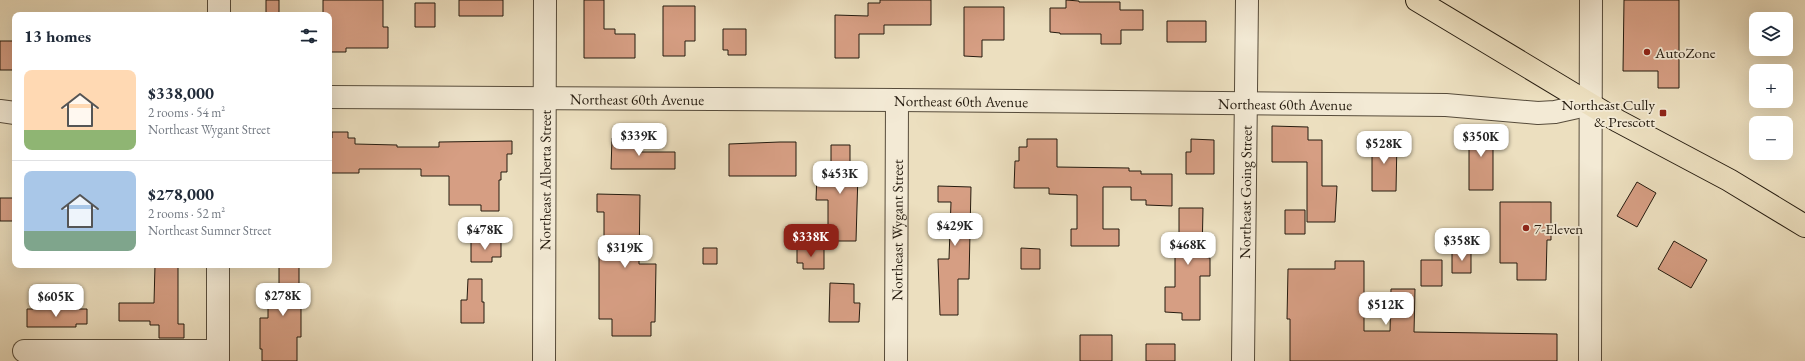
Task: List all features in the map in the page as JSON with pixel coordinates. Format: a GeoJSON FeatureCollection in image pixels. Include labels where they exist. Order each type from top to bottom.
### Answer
{"type":"FeatureCollection","features":[{"type":"Feature","properties":{"kind":"main road"},"geometry":{"type":"LineString","coordinates":[[1417,0],[1618,121],[1729,180],[1805,226]]}},
{"type":"Feature","properties":{"kind":"street"},"geometry":{"type":"LineString","coordinates":[[219,0],[219,12]]}},
{"type":"Feature","properties":{"kind":"street","name":"Northeast Alberta Street"},"geometry":{"type":"LineString","coordinates":[[544,361],[545,0]]}},
{"type":"Feature","properties":{"kind":"street","name":"Northeast Going Street"},"geometry":{"type":"LineString","coordinates":[[1243,361],[1247,0]]}},
{"type":"Feature","properties":{"kind":"street"},"geometry":{"type":"LineString","coordinates":[[1590,361],[1591,0]]}},
{"type":"Feature","properties":{"kind":"street","name":"Northeast 60th Avenue"},"geometry":{"type":"LineString","coordinates":[[332,97],[545,97],[1446,105],[1538,113],[1555,112],[1591,104]]}},
{"type":"Feature","properties":{"kind":"street","name":"Northeast Wygant Street"},"geometry":{"type":"LineString","coordinates":[[896,361],[897,100]]}},
{"type":"Feature","properties":{"kind":"street"},"geometry":{"type":"LineString","coordinates":[[0,111],[12,113]]}},
{"type":"Feature","properties":{"kind":"street"},"geometry":{"type":"LineString","coordinates":[[24,350],[218,356],[218,268]]}},
{"type":"Feature","properties":{"kind":"building"},"geometry":{"type":"Polygon","coordinates":[[[266,0],[279,0],[279,12],[266,12],[266,0]]]}},
{"type":"Feature","properties":{"kind":"building"},"geometry":{"type":"Polygon","coordinates":[[[323,0],[383,0],[383,27],[388,27],[388,48],[346,48],[346,52],[332,52],[332,12],[323,12],[323,0]]]}},
{"type":"Feature","properties":{"kind":"building"},"geometry":{"type":"Polygon","coordinates":[[[459,0],[503,0],[503,16],[459,16],[459,0]]]}},
{"type":"Feature","properties":{"kind":"building"},"geometry":{"type":"Polygon","coordinates":[[[584,0],[604,0],[604,29],[615,29],[615,34],[635,34],[635,58],[584,58],[584,0]]]}},
{"type":"Feature","properties":{"kind":"building"},"geometry":{"type":"Polygon","coordinates":[[[880,0],[931,0],[931,25],[884,25],[884,34],[859,34],[859,58],[835,58],[835,15],[868,16],[868,3],[880,3],[880,0]]]}},
{"type":"Feature","properties":{"kind":"building"},"geometry":{"type":"Polygon","coordinates":[[[1066,0],[1079,2],[1120,2],[1120,10],[1143,10],[1143,30],[1121,30],[1121,44],[1101,44],[1101,34],[1060,34],[1050,32],[1050,8],[1066,8],[1066,0]]]}},
{"type":"Feature","properties":{"kind":"building"},"geometry":{"type":"Polygon","coordinates":[[[1624,0],[1679,0],[1679,88],[1658,88],[1658,71],[1623,71],[1624,0]]]}},
{"type":"Feature","properties":{"kind":"building"},"geometry":{"type":"Polygon","coordinates":[[[415,3],[435,3],[435,27],[415,27],[415,3]]]}},
{"type":"Feature","properties":{"kind":"building"},"geometry":{"type":"Polygon","coordinates":[[[663,6],[695,6],[695,41],[685,41],[685,56],[663,56],[663,6]]]}},
{"type":"Feature","properties":{"kind":"building"},"geometry":{"type":"Polygon","coordinates":[[[964,7],[1004,7],[1004,40],[982,40],[982,57],[964,56],[964,7]]]}},
{"type":"Feature","properties":{"kind":"building"},"geometry":{"type":"Polygon","coordinates":[[[1167,21],[1206,21],[1206,42],[1167,42],[1167,21]]]}},
{"type":"Feature","properties":{"kind":"building"},"geometry":{"type":"Polygon","coordinates":[[[723,29],[746,29],[746,55],[728,55],[728,50],[723,50],[723,29]]]}},
{"type":"Feature","properties":{"kind":"building"},"geometry":{"type":"Polygon","coordinates":[[[0,41],[12,41],[12,70],[0,70],[0,41]]]}},
{"type":"Feature","properties":{"kind":"building"},"geometry":{"type":"Polygon","coordinates":[[[1272,126],[1308,127],[1308,140],[1322,140],[1322,186],[1337,186],[1335,222],[1307,222],[1307,162],[1272,162],[1272,126]]]}},
{"type":"Feature","properties":{"kind":"building"},"geometry":{"type":"Polygon","coordinates":[[[1469,126],[1493,127],[1493,190],[1469,190],[1469,126]]]}},
{"type":"Feature","properties":{"kind":"building"},"geometry":{"type":"Polygon","coordinates":[[[332,132],[348,132],[348,138],[355,138],[355,144],[397,145],[397,147],[439,147],[439,142],[512,141],[512,154],[507,154],[507,172],[501,172],[501,180],[499,180],[499,211],[481,211],[481,205],[449,205],[449,176],[421,176],[421,169],[359,169],[359,173],[332,173],[332,132]]]}},
{"type":"Feature","properties":{"kind":"building"},"geometry":{"type":"Polygon","coordinates":[[[612,138],[638,138],[638,152],[675,152],[675,169],[611,169],[612,138]]]}},
{"type":"Feature","properties":{"kind":"building"},"geometry":{"type":"Polygon","coordinates":[[[1027,139],[1057,139],[1057,167],[1129,168],[1129,171],[1141,171],[1141,174],[1172,174],[1172,206],[1146,205],[1146,200],[1131,200],[1131,187],[1103,187],[1103,229],[1119,229],[1119,246],[1071,246],[1071,229],[1077,229],[1077,195],[1049,194],[1049,188],[1014,188],[1015,161],[1019,161],[1019,147],[1027,147],[1027,139]]]}},
{"type":"Feature","properties":{"kind":"building"},"geometry":{"type":"Polygon","coordinates":[[[1191,139],[1214,140],[1214,174],[1186,174],[1186,152],[1191,152],[1191,139]]]}},
{"type":"Feature","properties":{"kind":"building"},"geometry":{"type":"Polygon","coordinates":[[[1372,139],[1397,139],[1396,191],[1372,191],[1372,139]]]}},
{"type":"Feature","properties":{"kind":"building"},"geometry":{"type":"Polygon","coordinates":[[[796,142],[796,176],[729,176],[729,144],[796,142]]]}},
{"type":"Feature","properties":{"kind":"building"},"geometry":{"type":"Polygon","coordinates":[[[831,145],[850,145],[850,173],[858,173],[856,241],[828,241],[828,200],[816,200],[817,173],[831,173],[831,145]]]}},
{"type":"Feature","properties":{"kind":"building"},"geometry":{"type":"Polygon","coordinates":[[[1637,182],[1656,193],[1637,227],[1617,216],[1637,182]]]}},
{"type":"Feature","properties":{"kind":"building"},"geometry":{"type":"Polygon","coordinates":[[[938,186],[971,187],[969,279],[958,279],[958,315],[940,315],[938,259],[949,259],[951,202],[938,202],[938,186]]]}},
{"type":"Feature","properties":{"kind":"building"},"geometry":{"type":"Polygon","coordinates":[[[597,194],[640,195],[639,264],[656,264],[655,322],[651,322],[651,336],[612,336],[612,319],[599,319],[599,256],[604,256],[604,212],[597,212],[597,194]]]}},
{"type":"Feature","properties":{"kind":"building"},"geometry":{"type":"Polygon","coordinates":[[[0,198],[12,198],[12,221],[0,221],[0,198]]]}},
{"type":"Feature","properties":{"kind":"building"},"geometry":{"type":"Polygon","coordinates":[[[1500,202],[1551,202],[1551,240],[1547,240],[1546,280],[1517,280],[1517,263],[1500,263],[1500,202]]]}},
{"type":"Feature","properties":{"kind":"building"},"geometry":{"type":"Polygon","coordinates":[[[1179,208],[1203,208],[1202,257],[1210,258],[1210,276],[1200,276],[1200,320],[1182,320],[1182,313],[1165,312],[1165,287],[1175,287],[1175,236],[1179,236],[1179,208]]]}},
{"type":"Feature","properties":{"kind":"building"},"geometry":{"type":"Polygon","coordinates":[[[1285,210],[1305,210],[1305,234],[1285,234],[1285,210]]]}},
{"type":"Feature","properties":{"kind":"building"},"geometry":{"type":"Polygon","coordinates":[[[471,241],[501,241],[501,257],[492,257],[492,262],[471,262],[471,241]]]}},
{"type":"Feature","properties":{"kind":"building"},"geometry":{"type":"Polygon","coordinates":[[[1674,241],[1707,260],[1691,288],[1658,269],[1674,241]]]}},
{"type":"Feature","properties":{"kind":"building"},"geometry":{"type":"Polygon","coordinates":[[[703,248],[717,248],[717,264],[703,264],[703,248]]]}},
{"type":"Feature","properties":{"kind":"building"},"geometry":{"type":"Polygon","coordinates":[[[1021,248],[1040,249],[1040,269],[1021,269],[1021,248]]]}},
{"type":"Feature","properties":{"kind":"building"},"geometry":{"type":"Polygon","coordinates":[[[797,249],[824,249],[824,269],[803,269],[803,263],[797,263],[797,249]]]}},
{"type":"Feature","properties":{"kind":"building"},"geometry":{"type":"Polygon","coordinates":[[[1452,252],[1471,252],[1471,273],[1452,273],[1452,252]]]}},
{"type":"Feature","properties":{"kind":"building"},"geometry":{"type":"Polygon","coordinates":[[[1421,260],[1442,260],[1442,286],[1421,286],[1421,260]]]}},
{"type":"Feature","properties":{"kind":"building"},"geometry":{"type":"Polygon","coordinates":[[[1335,261],[1364,261],[1364,331],[1390,331],[1391,289],[1415,289],[1414,332],[1557,334],[1557,361],[1290,361],[1290,319],[1287,319],[1288,269],[1335,269],[1335,261]]]}},
{"type":"Feature","properties":{"kind":"building"},"geometry":{"type":"Polygon","coordinates":[[[155,268],[178,268],[178,324],[184,324],[184,338],[159,338],[159,325],[150,325],[150,321],[119,321],[119,303],[154,303],[155,268]]]}},
{"type":"Feature","properties":{"kind":"building"},"geometry":{"type":"Polygon","coordinates":[[[279,268],[299,268],[299,285],[305,285],[304,308],[301,308],[301,337],[297,337],[297,361],[262,361],[262,349],[260,349],[260,318],[268,318],[268,285],[279,285],[279,268]]]}},
{"type":"Feature","properties":{"kind":"building"},"geometry":{"type":"Polygon","coordinates":[[[468,279],[482,279],[484,323],[461,323],[461,300],[467,300],[468,279]]]}},
{"type":"Feature","properties":{"kind":"building"},"geometry":{"type":"Polygon","coordinates":[[[830,283],[854,284],[854,303],[860,303],[859,322],[829,322],[830,283]]]}},
{"type":"Feature","properties":{"kind":"building"},"geometry":{"type":"Polygon","coordinates":[[[27,309],[87,309],[87,324],[76,324],[76,327],[27,327],[27,309]]]}},
{"type":"Feature","properties":{"kind":"building"},"geometry":{"type":"Polygon","coordinates":[[[1080,335],[1112,335],[1112,361],[1080,361],[1080,335]]]}},
{"type":"Feature","properties":{"kind":"building"},"geometry":{"type":"Polygon","coordinates":[[[1146,344],[1175,344],[1175,361],[1146,361],[1146,344]]]}},
{"type":"Feature","properties":{"kind":"place","name":"AutoZone"},"geometry":{"type":"Point","coordinates":[1647,52]}},
{"type":"Feature","properties":{"kind":"place","name":"Northeast Cully & Prescott"},"geometry":{"type":"Point","coordinates":[1663,113]}},
{"type":"Feature","properties":{"kind":"place","name":"7-Eleven"},"geometry":{"type":"Point","coordinates":[1526,228]}}]}
